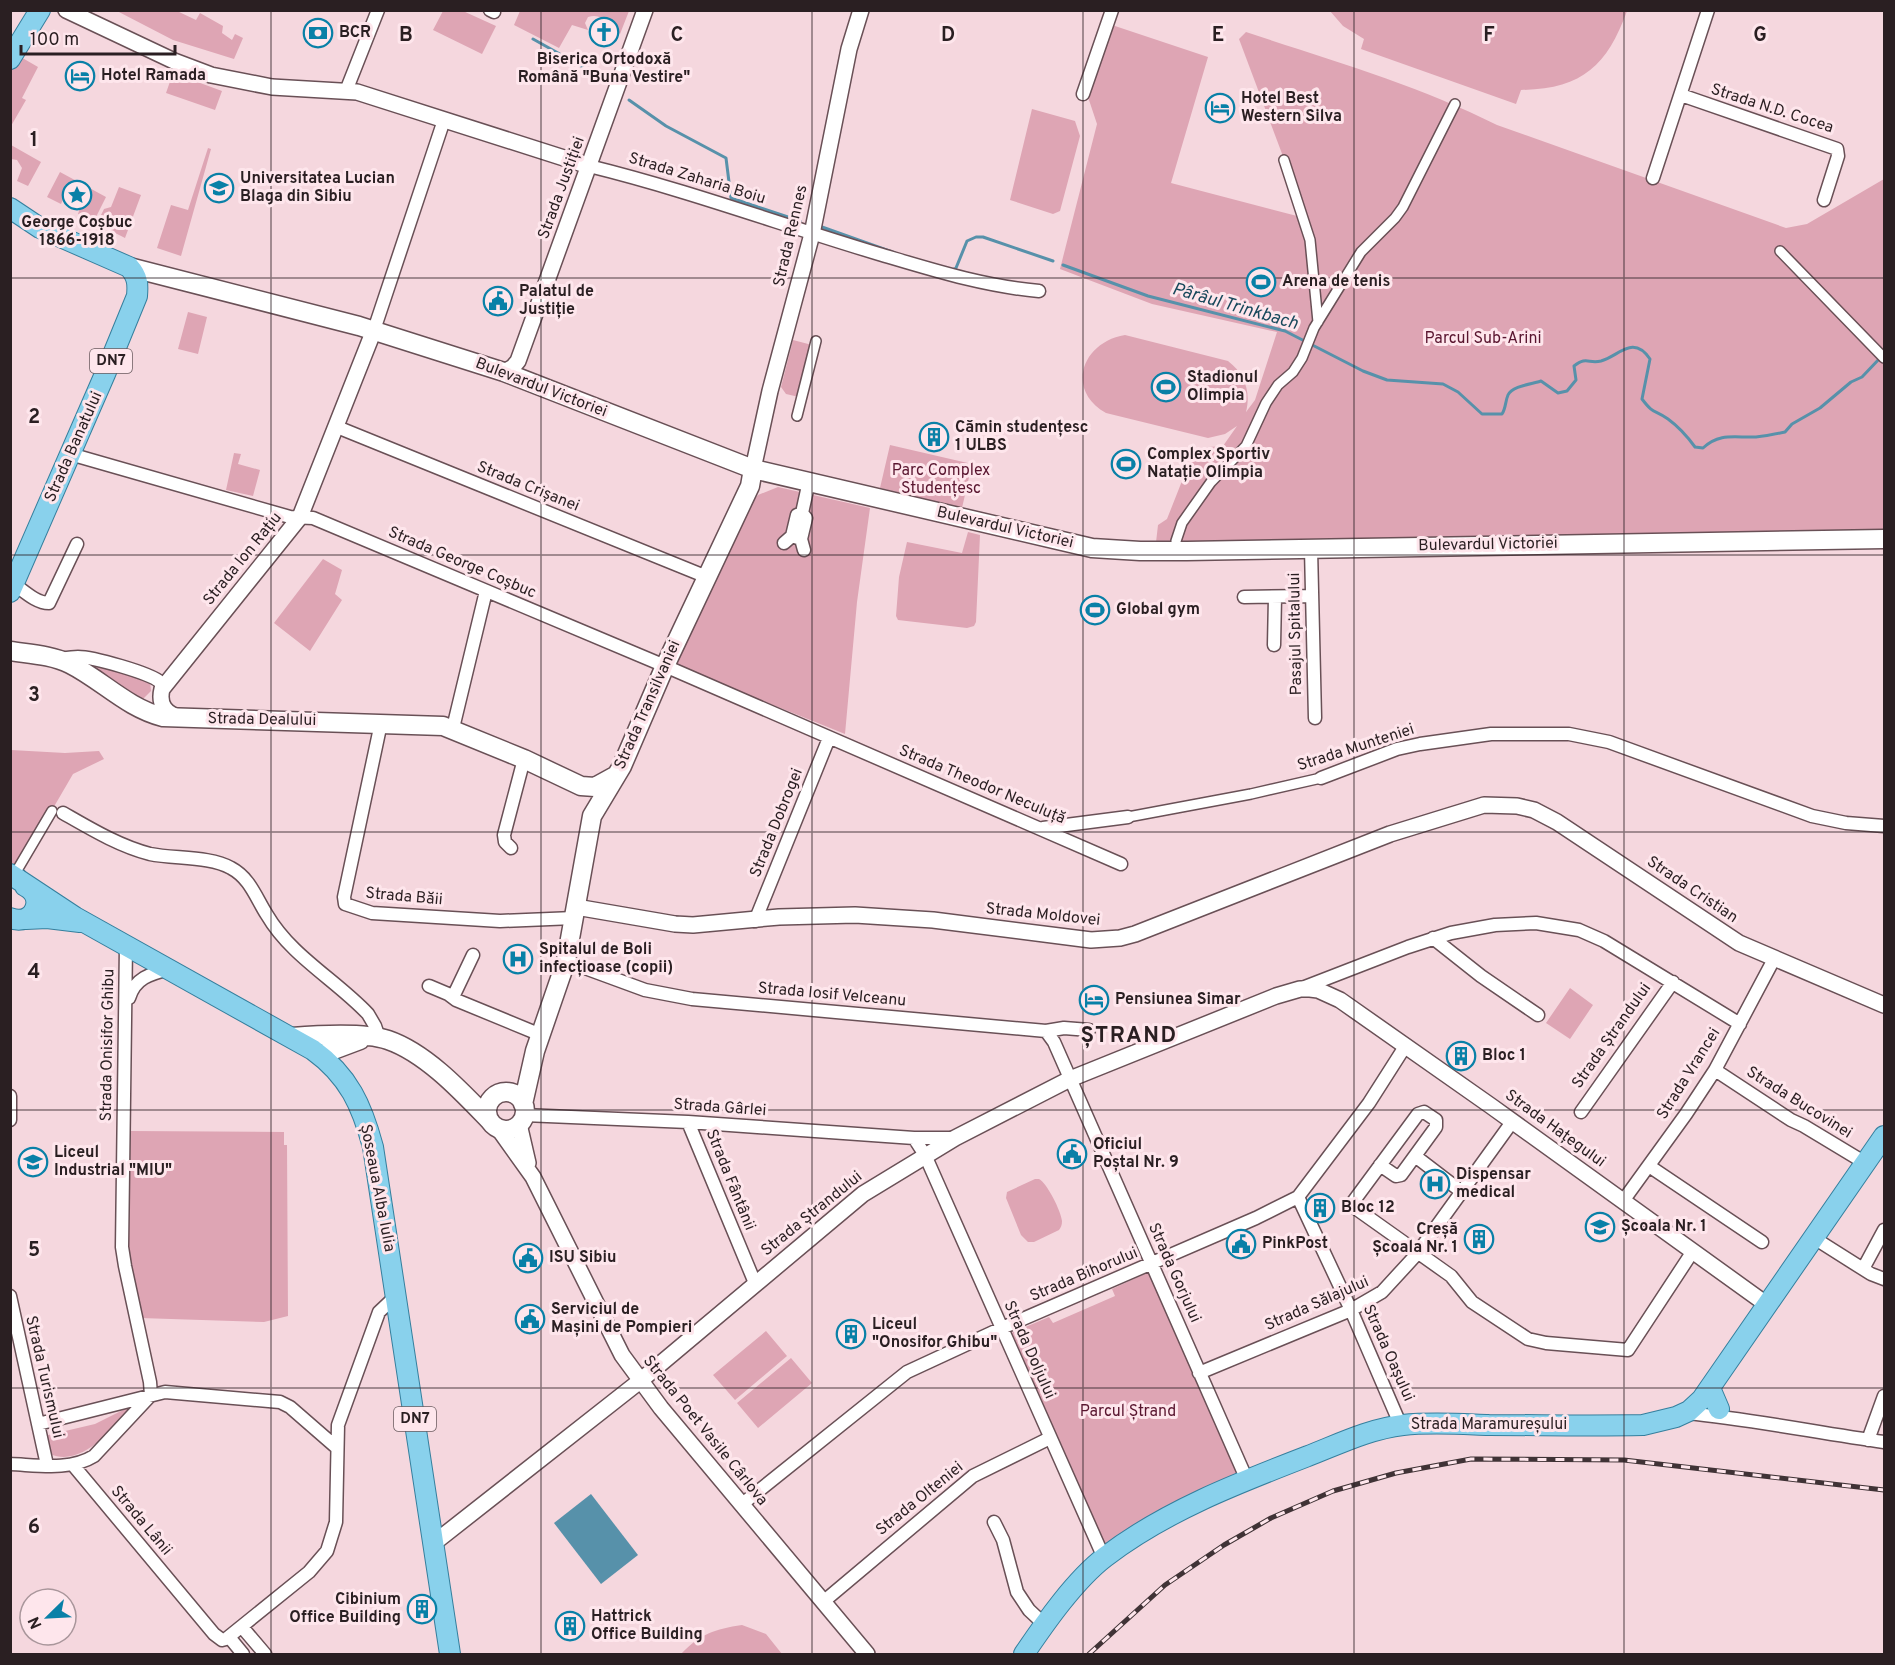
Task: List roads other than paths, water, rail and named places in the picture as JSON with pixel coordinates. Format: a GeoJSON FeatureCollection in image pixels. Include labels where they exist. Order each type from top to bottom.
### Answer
{"type":"FeatureCollection","features":[{"type":"Feature","properties":{"kind":"main road"},"geometry":{"type":"LineString","coordinates":[[10,59],[40,10]]}},
{"type":"Feature","properties":{"kind":"main road","name":"Bulevardul Victoriei"},"geometry":{"type":"LineString","coordinates":[[10,208],[20,218],[80,247],[129,267],[374,330],[504,372],[753,469],[1092,548],[1140,551],[1884,539]]}},
{"type":"Feature","properties":{"kind":"main road","name":"Strada Banatului"},"geometry":{"type":"LineString","coordinates":[[12,588],[137,296],[137,278],[129,267]]}},
{"type":"Feature","properties":{"kind":"main road","name":"Strada Transilvaniei"},"geometry":{"type":"LineString","coordinates":[[522,1114],[538,1043],[566,961],[589,824],[601,798],[617,775],[665,666],[750,486],[753,469]]}},
{"type":"Feature","properties":{"kind":"main road","name":"Strada Dealului"},"geometry":{"type":"LineString","coordinates":[[10,651],[58,659],[71,664],[142,710],[163,717],[443,726],[453,728],[581,786]]}},
{"type":"Feature","properties":{"kind":"main road"},"geometry":{"type":"LineString","coordinates":[[589,824],[586,801],[581,786],[595,787],[617,775]]}},
{"type":"Feature","properties":{"kind":"main road"},"geometry":{"type":"LineString","coordinates":[[17,880],[36,897],[36,907],[31,916],[18,918]]}},
{"type":"Feature","properties":{"kind":"main road","name":"Șoseaua Alba Iulia"},"geometry":{"type":"LineString","coordinates":[[17,880],[81,920],[292,1037],[320,1055],[348,1085],[362,1111],[373,1147],[450,1654]]}},
{"type":"Feature","properties":{"kind":"main road"},"geometry":{"type":"LineString","coordinates":[[18,918],[81,920]]}},
{"type":"Feature","properties":{"kind":"main road"},"geometry":{"type":"LineString","coordinates":[[292,1037],[349,1035],[406,1049],[447,1079],[494,1124],[509,1129],[522,1114],[515,1095],[477,1092],[447,1079]]}},
{"type":"Feature","properties":{"kind":"main road"},"geometry":{"type":"LineString","coordinates":[[320,1055],[367,1039]]}},
{"type":"Feature","properties":{"kind":"main road"},"geometry":{"type":"LineString","coordinates":[[348,1085],[344,1058],[367,1039]]}},
{"type":"Feature","properties":{"kind":"main road","name":"Strada Transilvaniei"},"geometry":{"type":"LineString","coordinates":[[501,1093],[516,1080],[538,1043]]}},
{"type":"Feature","properties":{"kind":"main road"},"geometry":{"type":"LineString","coordinates":[[494,1124],[487,1114],[489,1102],[501,1093]]}},
{"type":"Feature","properties":{"kind":"main road","name":"Strada Maramureșului"},"geometry":{"type":"LineString","coordinates":[[1024,1654],[1079,1583],[1104,1558],[1179,1511],[1247,1480],[1346,1440],[1379,1430],[1423,1424],[1643,1425],[1661,1422],[1686,1413],[1706,1394],[1766,1304],[1867,1164],[1884,1136]]}},
{"type":"Feature","properties":{"kind":"main road"},"geometry":{"type":"LineString","coordinates":[[1706,1394],[1725,1413]]}},
{"type":"Feature","properties":{"kind":"street"},"geometry":{"type":"LineString","coordinates":[[66,10],[106,31],[127,38]]}},
{"type":"Feature","properties":{"kind":"street"},"geometry":{"type":"LineString","coordinates":[[89,10],[127,38]]}},
{"type":"Feature","properties":{"kind":"street"},"geometry":{"type":"LineString","coordinates":[[346,91],[378,10]]}},
{"type":"Feature","properties":{"kind":"street","name":"Strada Justiției"},"geometry":{"type":"LineString","coordinates":[[504,372],[513,368],[518,361],[645,10]]}},
{"type":"Feature","properties":{"kind":"street","name":"Strada Rennes"},"geometry":{"type":"LineString","coordinates":[[753,469],[770,391],[812,234],[849,49],[861,10]]}},
{"type":"Feature","properties":{"kind":"street"},"geometry":{"type":"LineString","coordinates":[[1083,94],[1112,10]]}},
{"type":"Feature","properties":{"kind":"street"},"geometry":{"type":"LineString","coordinates":[[1653,178],[1708,10]]}},
{"type":"Feature","properties":{"kind":"street","name":"Strada Zaharia Boiu"},"geometry":{"type":"LineString","coordinates":[[127,38],[174,61],[226,79],[279,88],[364,94],[589,166],[725,204],[812,234],[969,281],[1004,288],[1039,291]]}},
{"type":"Feature","properties":{"kind":"street","name":"Strada N.D. Cocea"},"geometry":{"type":"LineString","coordinates":[[1681,95],[1837,149],[1838,156],[1824,200]]}},
{"type":"Feature","properties":{"kind":"street"},"geometry":{"type":"LineString","coordinates":[[1176,541],[1182,523],[1212,482],[1246,446],[1266,403],[1278,385],[1293,372],[1302,358],[1316,325],[1361,252],[1403,207],[1455,104]]}},
{"type":"Feature","properties":{"kind":"street"},"geometry":{"type":"LineString","coordinates":[[374,330],[444,120]]}},
{"type":"Feature","properties":{"kind":"street"},"geometry":{"type":"LineString","coordinates":[[1284,159],[1311,240],[1316,325]]}},
{"type":"Feature","properties":{"kind":"street"},"geometry":{"type":"LineString","coordinates":[[1780,251],[1884,358]]}},
{"type":"Feature","properties":{"kind":"street","name":"Strada Ion Rațiu"},"geometry":{"type":"LineString","coordinates":[[162,689],[300,517],[374,330]]}},
{"type":"Feature","properties":{"kind":"street"},"geometry":{"type":"LineString","coordinates":[[797,416],[816,341]]}},
{"type":"Feature","properties":{"kind":"street","name":"Strada Crișanei"},"geometry":{"type":"LineString","coordinates":[[337,427],[707,577]]}},
{"type":"Feature","properties":{"kind":"street","name":"Strada George Coșbuc"},"geometry":{"type":"LineString","coordinates":[[70,454],[290,518],[314,518],[829,738]]}},
{"type":"Feature","properties":{"kind":"street"},"geometry":{"type":"LineString","coordinates":[[795,542],[806,518],[802,513],[809,482]]}},
{"type":"Feature","properties":{"kind":"street"},"geometry":{"type":"LineString","coordinates":[[12,588],[44,603],[49,603],[77,544]]}},
{"type":"Feature","properties":{"kind":"street","name":"Pasajul Spitalului"},"geometry":{"type":"LineString","coordinates":[[1311,549],[1315,718]]}},
{"type":"Feature","properties":{"kind":"street"},"geometry":{"type":"LineString","coordinates":[[453,728],[486,591]]}},
{"type":"Feature","properties":{"kind":"street"},"geometry":{"type":"LineString","coordinates":[[1244,597],[1312,596]]}},
{"type":"Feature","properties":{"kind":"street"},"geometry":{"type":"LineString","coordinates":[[1274,645],[1275,597]]}},
{"type":"Feature","properties":{"kind":"street"},"geometry":{"type":"LineString","coordinates":[[58,659],[80,657],[92,659],[148,675],[160,682],[162,689],[160,701],[166,712],[185,719]]}},
{"type":"Feature","properties":{"kind":"street","name":"Strada Băii"},"geometry":{"type":"LineString","coordinates":[[381,723],[344,897],[345,904],[372,913],[500,921],[575,913]]}},
{"type":"Feature","properties":{"kind":"street","name":"Strada Munteniei"},"geometry":{"type":"LineString","coordinates":[[1041,828],[1128,817],[1240,796],[1321,778],[1397,749],[1491,734],[1569,734],[1609,742],[1812,816],[1846,823],[1884,826]]}},
{"type":"Feature","properties":{"kind":"street","name":"Strada Theodor Neculuță"},"geometry":{"type":"LineString","coordinates":[[829,738],[1121,864]]}},
{"type":"Feature","properties":{"kind":"street","name":"Strada Dobrogei"},"geometry":{"type":"LineString","coordinates":[[755,921],[829,738]]}},
{"type":"Feature","properties":{"kind":"street"},"geometry":{"type":"LineString","coordinates":[[511,848],[505,843],[504,835],[524,759]]}},
{"type":"Feature","properties":{"kind":"street","name":"Strada Moldovei"},"geometry":{"type":"LineString","coordinates":[[575,913],[675,924],[710,925],[822,915],[865,915],[933,920],[1091,940],[1120,938],[1390,834],[1484,805]]}},
{"type":"Feature","properties":{"kind":"street","name":"Strada Cristian"},"geometry":{"type":"LineString","coordinates":[[1484,805],[1517,806],[1545,815],[1739,943],[1884,1005]]}},
{"type":"Feature","properties":{"kind":"street"},"geometry":{"type":"LineString","coordinates":[[17,880],[57,812],[133,849],[171,858],[220,864],[235,870],[248,882],[267,916],[284,937],[368,1014],[375,1026],[367,1039]]}},
{"type":"Feature","properties":{"kind":"street","name":"Strada Ștrandului"},"geometry":{"type":"LineString","coordinates":[[434,1543],[640,1381],[847,1205],[955,1138],[1070,1079],[1269,999],[1433,938],[1468,929],[1518,922],[1553,925],[1597,937],[1740,1024]]}},
{"type":"Feature","properties":{"kind":"street"},"geometry":{"type":"LineString","coordinates":[[1433,938],[1481,976],[1538,1015]]}},
{"type":"Feature","properties":{"kind":"street","name":"Strada Onisifor Ghibu"},"geometry":{"type":"LineString","coordinates":[[126,945],[122,1247],[151,1395]]}},
{"type":"Feature","properties":{"kind":"street"},"geometry":{"type":"LineString","coordinates":[[453,996],[472,955]]}},
{"type":"Feature","properties":{"kind":"street","name":"Strada Vrancei"},"geometry":{"type":"LineString","coordinates":[[1623,1201],[1715,1070],[1774,959]]}},
{"type":"Feature","properties":{"kind":"street","name":"Strada Iosif Velceanu"},"geometry":{"type":"LineString","coordinates":[[566,961],[645,990],[692,999],[1046,1031],[1064,1028],[1089,1030]]}},
{"type":"Feature","properties":{"kind":"street"},"geometry":{"type":"LineString","coordinates":[[126,1014],[129,994],[138,980],[149,974],[169,969]]}},
{"type":"Feature","properties":{"kind":"street","name":"Strada Ștrandului"},"geometry":{"type":"LineString","coordinates":[[1581,1112],[1673,982]]}},
{"type":"Feature","properties":{"kind":"street"},"geometry":{"type":"LineString","coordinates":[[429,986],[453,996],[456,1000],[538,1043]]}},
{"type":"Feature","properties":{"kind":"street","name":"Strada Ștrandului"},"geometry":{"type":"LineString","coordinates":[[1300,989],[1318,990]]}},
{"type":"Feature","properties":{"kind":"street","name":"Strada Hațegului"},"geometry":{"type":"LineString","coordinates":[[1318,990],[1346,1003],[1406,1045],[1766,1304]]}},
{"type":"Feature","properties":{"kind":"street"},"geometry":{"type":"LineString","coordinates":[[1046,1031],[1054,1042],[1070,1079]]}},
{"type":"Feature","properties":{"kind":"street","name":"Strada Bihorului"},"geometry":{"type":"LineString","coordinates":[[741,1505],[907,1372],[1256,1218],[1298,1197],[1369,1102],[1406,1045]]}},
{"type":"Feature","properties":{"kind":"street","name":"Strada Bucovinei"},"geometry":{"type":"LineString","coordinates":[[1715,1070],[1791,1120],[1804,1125],[1867,1164]]}},
{"type":"Feature","properties":{"kind":"street","name":"Strada Gorjului"},"geometry":{"type":"LineString","coordinates":[[1070,1079],[1247,1480]]}},
{"type":"Feature","properties":{"kind":"street"},"geometry":{"type":"LineString","coordinates":[[10,1096],[10,1120]]}},
{"type":"Feature","properties":{"kind":"street"},"geometry":{"type":"LineString","coordinates":[[1380,1165],[1398,1176],[1436,1127],[1436,1120],[1424,1112],[1418,1114],[1380,1165],[1351,1205],[1451,1276],[1472,1302],[1528,1339],[1546,1343],[1628,1350],[1693,1251]]}},
{"type":"Feature","properties":{"kind":"street","name":"Strada Gârlei"},"geometry":{"type":"LineString","coordinates":[[522,1114],[688,1122],[914,1138],[955,1138]]}},
{"type":"Feature","properties":{"kind":"street","name":"Strada Poet Vasile Cârlova"},"geometry":{"type":"LineString","coordinates":[[522,1114],[533,1177]]}},
{"type":"Feature","properties":{"kind":"street","name":"Strada Fântânii"},"geometry":{"type":"LineString","coordinates":[[688,1122],[755,1283]]}},
{"type":"Feature","properties":{"kind":"street","name":"Strada Sălajului"},"geometry":{"type":"LineString","coordinates":[[1199,1373],[1351,1310],[1382,1292],[1418,1252],[1512,1122]]}},
{"type":"Feature","properties":{"kind":"street","name":"Strada Poet Vasile Cârlova"},"geometry":{"type":"LineString","coordinates":[[494,1124],[533,1177],[601,1315],[622,1355],[640,1381],[867,1654]]}},
{"type":"Feature","properties":{"kind":"street"},"geometry":{"type":"LineString","coordinates":[[914,1138],[925,1155]]}},
{"type":"Feature","properties":{"kind":"street","name":"Strada Doljului"},"geometry":{"type":"LineString","coordinates":[[925,1155],[1104,1558]]}},
{"type":"Feature","properties":{"kind":"street"},"geometry":{"type":"LineString","coordinates":[[1414,1156],[1462,1192]]}},
{"type":"Feature","properties":{"kind":"street"},"geometry":{"type":"LineString","coordinates":[[1649,1166],[1762,1242]]}},
{"type":"Feature","properties":{"kind":"street","name":"Strada Oașului"},"geometry":{"type":"LineString","coordinates":[[1298,1197],[1351,1310],[1401,1426]]}},
{"type":"Feature","properties":{"kind":"street"},"geometry":{"type":"LineString","coordinates":[[1863,1269],[1884,1230]]}},
{"type":"Feature","properties":{"kind":"street"},"geometry":{"type":"LineString","coordinates":[[1814,1238],[1863,1269],[1884,1279]]}},
{"type":"Feature","properties":{"kind":"street"},"geometry":{"type":"LineString","coordinates":[[228,1638],[309,1572],[327,1551],[336,1522],[338,1425],[379,1312],[397,1295]]}},
{"type":"Feature","properties":{"kind":"street","name":"Strada Turismului"},"geometry":{"type":"LineString","coordinates":[[10,1296],[17,1355],[38,1424],[46,1465]]}},
{"type":"Feature","properties":{"kind":"street"},"geometry":{"type":"LineString","coordinates":[[38,1424],[151,1395],[176,1392],[280,1402],[290,1407],[336,1447]]}},
{"type":"Feature","properties":{"kind":"street"},"geometry":{"type":"LineString","coordinates":[[10,1464],[73,1465],[94,1456],[151,1395]]}},
{"type":"Feature","properties":{"kind":"street"},"geometry":{"type":"LineString","coordinates":[[1868,1440],[1884,1396]]}},
{"type":"Feature","properties":{"kind":"street"},"geometry":{"type":"LineString","coordinates":[[1686,1413],[1725,1413],[1787,1428],[1884,1442]]}},
{"type":"Feature","properties":{"kind":"street","name":"Strada Olteniei"},"geometry":{"type":"LineString","coordinates":[[823,1602],[973,1476],[1050,1438]]}},
{"type":"Feature","properties":{"kind":"street","name":"Strada Lânii"},"geometry":{"type":"LineString","coordinates":[[73,1465],[214,1634],[222,1640],[228,1638],[243,1654]]}},
{"type":"Feature","properties":{"kind":"street"},"geometry":{"type":"LineString","coordinates":[[994,1522],[1003,1540],[1017,1592],[1029,1610],[1045,1625]]}},
{"type":"Feature","properties":{"kind":"street"},"geometry":{"type":"LineString","coordinates":[[242,1627],[265,1654]]}},
{"type":"Feature","properties":{"kind":"water"},"geometry":{"type":"Polygon","coordinates":[[[591,1494],[638,1555],[601,1584],[554,1523],[591,1494]]]}},
{"type":"Feature","properties":{"kind":"waterway","name":"Pârâul Trinkbach"},"geometry":{"type":"LineString","coordinates":[[533,39],[599,76]]}},
{"type":"Feature","properties":{"kind":"waterway","name":"Pârâul Trinkbach"},"geometry":{"type":"LineString","coordinates":[[629,100],[666,126],[726,158],[731,198],[800,221]]}},
{"type":"Feature","properties":{"kind":"waterway","name":"Pârâul Trinkbach"},"geometry":{"type":"LineString","coordinates":[[822,227],[895,253]]}},
{"type":"Feature","properties":{"kind":"waterway","name":"Pârâul Trinkbach"},"geometry":{"type":"LineString","coordinates":[[952,270],[956,268],[967,241],[976,237],[983,237],[1053,261]]}},
{"type":"Feature","properties":{"kind":"waterway","name":"Pârâul Trinkbach"},"geometry":{"type":"LineString","coordinates":[[1063,265],[1148,296],[1285,331],[1363,371],[1387,380],[1443,384],[1458,392],[1482,414],[1502,414],[1510,392],[1528,384],[1541,381],[1558,393],[1567,391],[1576,380],[1574,366],[1578,363],[1601,361],[1626,349],[1638,348],[1650,359],[1642,399],[1652,410],[1676,425],[1695,447],[1703,448],[1722,438],[1756,437],[1785,432],[1792,424],[1820,408],[1851,382],[1862,377],[1881,357]]}},
{"type":"Feature","properties":{"kind":"railway"},"geometry":{"type":"LineString","coordinates":[[1089,1654],[1165,1585],[1224,1545],[1271,1518],[1333,1491],[1396,1473],[1471,1459],[1624,1460],[1884,1490]]}},
{"type":"Feature","properties":{"kind":"place","name":"Biserica Ortodoxă Română \"Buna Vestire\""},"geometry":{"type":"Point","coordinates":[604,32]}},
{"type":"Feature","properties":{"kind":"place","name":"BCR"},"geometry":{"type":"Point","coordinates":[318,33]}},
{"type":"Feature","properties":{"kind":"place","name":"Hotel Ramada"},"geometry":{"type":"Point","coordinates":[80,76]}},
{"type":"Feature","properties":{"kind":"place","name":"Hotel Best Western Silva"},"geometry":{"type":"Point","coordinates":[1220,108]}},
{"type":"Feature","properties":{"kind":"place","name":"Universitatea Lucian Blaga din Sibiu"},"geometry":{"type":"Point","coordinates":[219,188]}},
{"type":"Feature","properties":{"kind":"place","name":"George Coșbuc 1866-1918"},"geometry":{"type":"Point","coordinates":[77,195]}},
{"type":"Feature","properties":{"kind":"place","name":"Arena de tenis"},"geometry":{"type":"Point","coordinates":[1261,282]}},
{"type":"Feature","properties":{"kind":"place","name":"Palatul de Justiție"},"geometry":{"type":"Point","coordinates":[498,301]}},
{"type":"Feature","properties":{"kind":"place","name":"Stadionul Olimpia"},"geometry":{"type":"Point","coordinates":[1166,387]}},
{"type":"Feature","properties":{"kind":"place","name":"Cămin studențesc 1 ULBS"},"geometry":{"type":"Point","coordinates":[934,437]}},
{"type":"Feature","properties":{"kind":"place","name":"Complex Sportiv Natație Olimpia"},"geometry":{"type":"Point","coordinates":[1126,464]}},
{"type":"Feature","properties":{"kind":"place","name":"Global gym"},"geometry":{"type":"Point","coordinates":[1095,610]}},
{"type":"Feature","properties":{"kind":"place","name":"Spitalul de Boli infecțioase (copii)"},"geometry":{"type":"Point","coordinates":[518,959]}},
{"type":"Feature","properties":{"kind":"place","name":"Pensiunea Simar"},"geometry":{"type":"Point","coordinates":[1094,1000]}},
{"type":"Feature","properties":{"kind":"place","name":"Bloc 1"},"geometry":{"type":"Point","coordinates":[1461,1056]}},
{"type":"Feature","properties":{"kind":"place","name":"Oficiul Poștal Nr. 9"},"geometry":{"type":"Point","coordinates":[1072,1154]}},
{"type":"Feature","properties":{"kind":"place","name":"Liceul Industrial \"MIU\""},"geometry":{"type":"Point","coordinates":[33,1162]}},
{"type":"Feature","properties":{"kind":"place","name":"Dispensar medical"},"geometry":{"type":"Point","coordinates":[1435,1184]}},
{"type":"Feature","properties":{"kind":"place","name":"Bloc 12"},"geometry":{"type":"Point","coordinates":[1320,1208]}},
{"type":"Feature","properties":{"kind":"place","name":"Școala Nr. 1"},"geometry":{"type":"Point","coordinates":[1600,1227]}},
{"type":"Feature","properties":{"kind":"place","name":"Creșă Școala Nr. 1"},"geometry":{"type":"Point","coordinates":[1479,1239]}},
{"type":"Feature","properties":{"kind":"place","name":"PinkPost"},"geometry":{"type":"Point","coordinates":[1241,1244]}},
{"type":"Feature","properties":{"kind":"place","name":"ISU Sibiu"},"geometry":{"type":"Point","coordinates":[528,1258]}},
{"type":"Feature","properties":{"kind":"place","name":"Serviciul de Mașini de Pompieri"},"geometry":{"type":"Point","coordinates":[530,1319]}},
{"type":"Feature","properties":{"kind":"place","name":"Liceul \"Onosifor Ghibu\""},"geometry":{"type":"Point","coordinates":[851,1334]}},
{"type":"Feature","properties":{"kind":"place","name":"Cibinium Office Building"},"geometry":{"type":"Point","coordinates":[422,1609]}},
{"type":"Feature","properties":{"kind":"place","name":"Hattrick Office Building"},"geometry":{"type":"Point","coordinates":[570,1626]}},
{"type":"Feature","properties":{"kind":"district","name":"ȘTRAND"},"geometry":{"type":"Point","coordinates":[1129,1036]}},
{"type":"Feature","properties":{"kind":"park label","name":"Parcul Sub-Arini"},"geometry":{"type":"Point","coordinates":[1483,339]}},
{"type":"Feature","properties":{"kind":"park label","name":"Parc Complex Studențesc"},"geometry":{"type":"Point","coordinates":[941,480]}},
{"type":"Feature","properties":{"kind":"park label","name":"Parcul Ștrand"},"geometry":{"type":"Point","coordinates":[1128,1412]}}]}
